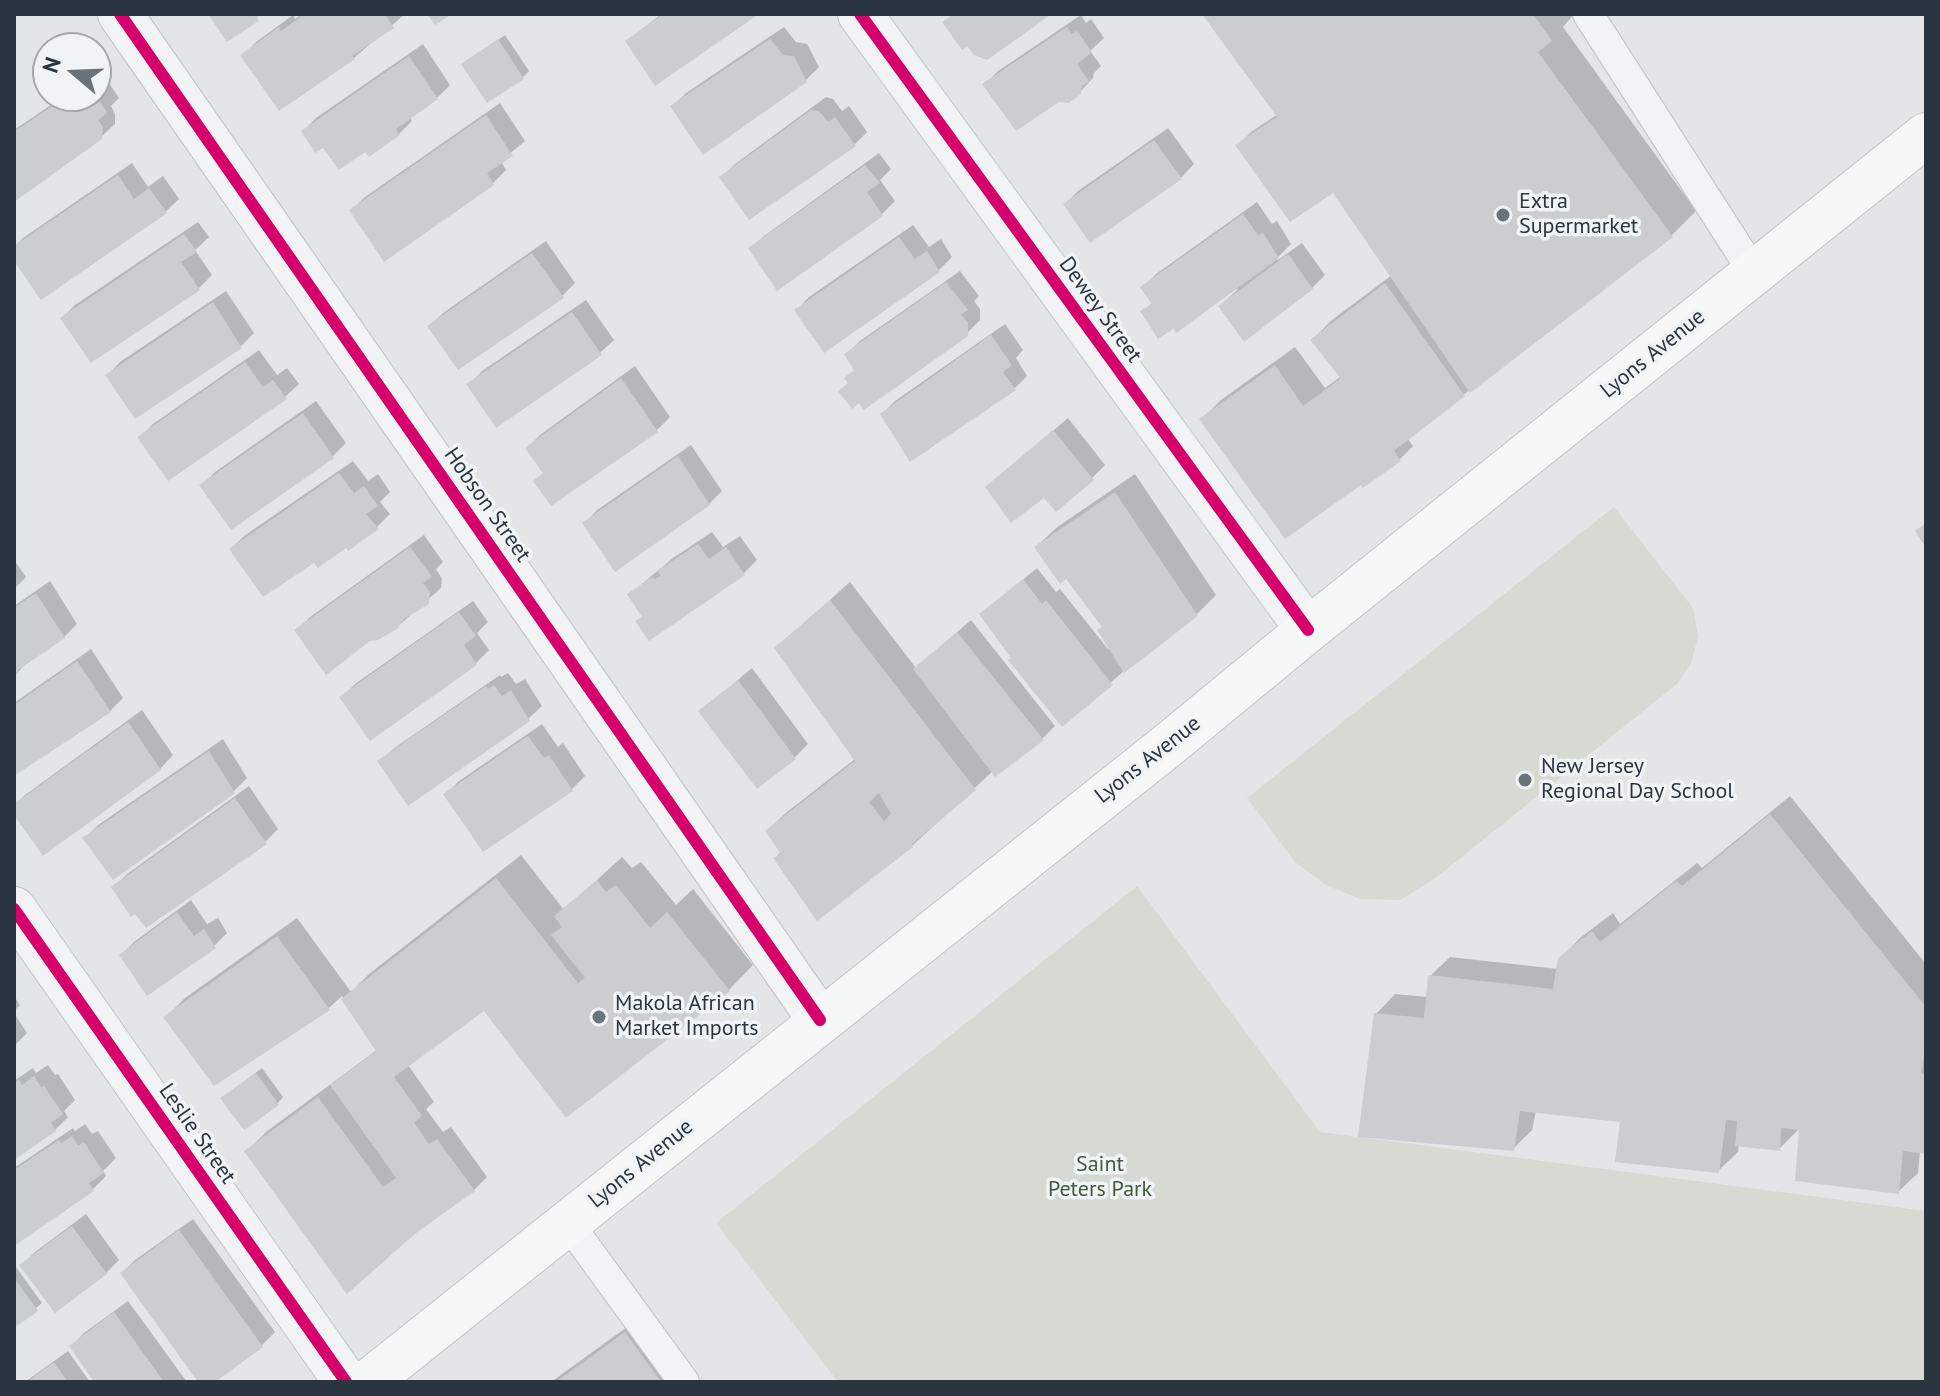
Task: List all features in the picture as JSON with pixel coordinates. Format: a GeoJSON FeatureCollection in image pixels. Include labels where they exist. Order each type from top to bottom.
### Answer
{"type":"FeatureCollection","features":[{"type":"Feature","properties":{"kind":"main road","name":"Lyons Avenue"},"geometry":{"type":"LineString","coordinates":[[368,1382],[1167,746],[1926,135]]}},
{"type":"Feature","properties":{"kind":"street","name":"Hobson Street"},"geometry":{"type":"LineString","coordinates":[[120,14],[820,1020]]}},
{"type":"Feature","properties":{"kind":"street","name":"Dewey Street"},"geometry":{"type":"LineString","coordinates":[[860,14],[1308,630]]}},
{"type":"Feature","properties":{"kind":"street","name":"Leslie Street"},"geometry":{"type":"LineString","coordinates":[[14,909],[346,1382]]}},
{"type":"Feature","properties":{"kind":"lane"},"geometry":{"type":"LineString","coordinates":[[1600,18],[1754,273]]}},
{"type":"Feature","properties":{"kind":"lane"},"geometry":{"type":"LineString","coordinates":[[568,1223],[684,1382]]}},
{"type":"Feature","properties":{"kind":"green space"},"geometry":{"type":"Polygon","coordinates":[[[1614,507],[1693,608],[1698,636],[1691,664],[1677,684],[1433,880],[1400,900],[1360,899],[1326,885],[1295,862],[1247,798],[1614,507]]]}},
{"type":"Feature","properties":{"kind":"green space","name":"Saint Peters Park"},"geometry":{"type":"Polygon","coordinates":[[[1137,886],[1320,1132],[1926,1211],[1926,1382],[838,1382],[716,1223],[1137,886]]]}},
{"type":"Feature","properties":{"kind":"building"},"geometry":{"type":"Polygon","coordinates":[[[208,14],[262,14],[257,17],[259,21],[227,42],[208,14]]]}},
{"type":"Feature","properties":{"kind":"building"},"geometry":{"type":"Polygon","coordinates":[[[305,14],[384,14],[394,28],[279,111],[240,55],[279,27],[281,31],[305,14]]]}},
{"type":"Feature","properties":{"kind":"building"},"geometry":{"type":"Polygon","coordinates":[[[427,14],[452,14],[435,25],[427,14]]]}},
{"type":"Feature","properties":{"kind":"building"},"geometry":{"type":"Polygon","coordinates":[[[663,14],[759,14],[655,86],[625,41],[663,14]]]}},
{"type":"Feature","properties":{"kind":"building"},"geometry":{"type":"Polygon","coordinates":[[[954,14],[1052,14],[987,60],[974,55],[967,46],[962,50],[942,22],[954,14]]]}},
{"type":"Feature","properties":{"kind":"building","name":"Extra Supermarket"},"geometry":{"type":"Polygon","coordinates":[[[1202,14],[1533,14],[1552,41],[1538,52],[1673,237],[1470,393],[1333,193],[1290,222],[1235,145],[1277,117],[1202,14]]]}},
{"type":"Feature","properties":{"kind":"building"},"geometry":{"type":"Polygon","coordinates":[[[1067,27],[1072,34],[1077,31],[1092,52],[1077,64],[1089,81],[1082,86],[1081,94],[1069,103],[1059,102],[1016,131],[982,84],[1067,27]]]}},
{"type":"Feature","properties":{"kind":"building"},"geometry":{"type":"Polygon","coordinates":[[[498,39],[524,79],[487,103],[461,64],[498,39]]]}},
{"type":"Feature","properties":{"kind":"building"},"geometry":{"type":"Polygon","coordinates":[[[770,39],[783,55],[794,56],[807,82],[703,155],[670,106],[770,39]]]}},
{"type":"Feature","properties":{"kind":"building"},"geometry":{"type":"Polygon","coordinates":[[[409,56],[438,99],[396,129],[400,135],[369,157],[365,152],[339,170],[323,148],[315,153],[301,131],[409,56]]]}},
{"type":"Feature","properties":{"kind":"building"},"geometry":{"type":"Polygon","coordinates":[[[811,110],[820,112],[828,122],[835,117],[856,146],[749,220],[719,177],[811,110]]]}},
{"type":"Feature","properties":{"kind":"building"},"geometry":{"type":"Polygon","coordinates":[[[43,112],[107,113],[98,120],[103,127],[102,139],[14,202],[14,132],[43,112]]]}},
{"type":"Feature","properties":{"kind":"building"},"geometry":{"type":"Polygon","coordinates":[[[486,115],[513,156],[487,173],[494,185],[384,262],[349,210],[486,115]]]}},
{"type":"Feature","properties":{"kind":"building"},"geometry":{"type":"Polygon","coordinates":[[[1154,140],[1182,179],[1090,243],[1063,204],[1154,140]]]}},
{"type":"Feature","properties":{"kind":"building"},"geometry":{"type":"Polygon","coordinates":[[[865,165],[880,183],[867,192],[883,216],[777,291],[748,248],[865,165]]]}},
{"type":"Feature","properties":{"kind":"building"},"geometry":{"type":"Polygon","coordinates":[[[118,175],[134,199],[149,188],[167,213],[41,300],[14,261],[14,246],[118,175]]]}},
{"type":"Feature","properties":{"kind":"building"},"geometry":{"type":"Polygon","coordinates":[[[1243,214],[1258,235],[1263,233],[1279,258],[1176,333],[1173,329],[1158,339],[1140,311],[1152,304],[1140,287],[1243,214]]]}},
{"type":"Feature","properties":{"kind":"building"},"geometry":{"type":"Polygon","coordinates":[[[184,234],[197,252],[181,262],[200,290],[91,363],[60,318],[184,234]]]}},
{"type":"Feature","properties":{"kind":"building"},"geometry":{"type":"Polygon","coordinates":[[[899,237],[915,259],[927,251],[940,272],[824,353],[794,310],[899,237]]]}},
{"type":"Feature","properties":{"kind":"building"},"geometry":{"type":"Polygon","coordinates":[[[532,253],[564,298],[458,370],[427,326],[532,253]]]}},
{"type":"Feature","properties":{"kind":"building"},"geometry":{"type":"Polygon","coordinates":[[[1288,254],[1313,289],[1244,342],[1218,306],[1288,254]]]}},
{"type":"Feature","properties":{"kind":"building"},"geometry":{"type":"Polygon","coordinates":[[[946,282],[968,310],[961,315],[968,323],[968,336],[864,410],[859,403],[852,409],[838,391],[848,383],[844,378],[854,370],[844,354],[946,282]]]}},
{"type":"Feature","properties":{"kind":"building"},"geometry":{"type":"Polygon","coordinates":[[[1385,283],[1465,396],[1394,451],[1401,461],[1363,488],[1361,485],[1285,539],[1199,419],[1275,365],[1303,406],[1341,378],[1310,340],[1385,283]]]}},
{"type":"Feature","properties":{"kind":"building"},"geometry":{"type":"Polygon","coordinates":[[[213,302],[242,348],[135,419],[105,375],[213,302]]]}},
{"type":"Feature","properties":{"kind":"building"},"geometry":{"type":"Polygon","coordinates":[[[572,312],[602,355],[496,428],[466,384],[572,312]]]}},
{"type":"Feature","properties":{"kind":"building"},"geometry":{"type":"Polygon","coordinates":[[[991,335],[1012,365],[1003,372],[1016,390],[910,462],[880,414],[991,335]]]}},
{"type":"Feature","properties":{"kind":"building"},"geometry":{"type":"Polygon","coordinates":[[[245,362],[263,387],[273,380],[287,399],[168,481],[137,437],[245,362]]]}},
{"type":"Feature","properties":{"kind":"building"},"geometry":{"type":"Polygon","coordinates":[[[621,378],[658,432],[551,506],[533,481],[543,473],[525,448],[621,378]]]}},
{"type":"Feature","properties":{"kind":"building"},"geometry":{"type":"Polygon","coordinates":[[[303,413],[334,458],[231,530],[199,485],[303,413]]]}},
{"type":"Feature","properties":{"kind":"building"},"geometry":{"type":"Polygon","coordinates":[[[1053,430],[1094,480],[1056,512],[1044,498],[1011,523],[985,487],[1053,430]]]}},
{"type":"Feature","properties":{"kind":"building"},"geometry":{"type":"Polygon","coordinates":[[[678,456],[710,505],[615,572],[582,523],[678,456]]]}},
{"type":"Feature","properties":{"kind":"building"},"geometry":{"type":"Polygon","coordinates":[[[339,473],[354,493],[364,486],[378,506],[366,514],[379,529],[318,568],[314,563],[263,597],[229,549],[339,473]]]}},
{"type":"Feature","properties":{"kind":"building"},"geometry":{"type":"Polygon","coordinates":[[[1115,492],[1198,616],[1124,673],[1097,630],[1102,627],[1066,579],[1060,584],[1034,547],[1115,492]]]}},
{"type":"Feature","properties":{"kind":"building"},"geometry":{"type":"Polygon","coordinates":[[[1926,523],[1926,548],[1915,531],[1926,523]]]}},
{"type":"Feature","properties":{"kind":"building"},"geometry":{"type":"Polygon","coordinates":[[[698,544],[709,559],[726,547],[745,575],[649,641],[635,621],[642,617],[627,594],[652,577],[661,576],[657,571],[698,544]]]}},
{"type":"Feature","properties":{"kind":"building"},"geometry":{"type":"Polygon","coordinates":[[[410,547],[432,577],[423,583],[430,592],[429,604],[404,619],[397,629],[370,641],[326,675],[294,630],[410,547]]]}},
{"type":"Feature","properties":{"kind":"building"},"geometry":{"type":"Polygon","coordinates":[[[1023,579],[1042,604],[1046,600],[1113,685],[1062,727],[1008,660],[1011,658],[979,614],[1023,579]]]}},
{"type":"Feature","properties":{"kind":"building"},"geometry":{"type":"Polygon","coordinates":[[[36,593],[65,638],[18,670],[14,678],[14,608],[36,593]]]}},
{"type":"Feature","properties":{"kind":"building"},"geometry":{"type":"Polygon","coordinates":[[[830,600],[976,790],[912,844],[913,847],[817,921],[773,858],[781,854],[765,831],[855,761],[774,648],[830,600]],[[879,793],[869,802],[884,821],[891,814],[879,793]]]}},
{"type":"Feature","properties":{"kind":"building"},"geometry":{"type":"Polygon","coordinates":[[[459,612],[476,636],[464,645],[477,665],[370,741],[339,697],[459,612]]]}},
{"type":"Feature","properties":{"kind":"building"},"geometry":{"type":"Polygon","coordinates":[[[957,632],[1044,740],[995,777],[913,669],[957,632]]]}},
{"type":"Feature","properties":{"kind":"building"},"geometry":{"type":"Polygon","coordinates":[[[77,661],[111,712],[14,776],[14,705],[77,661]]]}},
{"type":"Feature","properties":{"kind":"building"},"geometry":{"type":"Polygon","coordinates":[[[738,680],[796,759],[757,789],[698,711],[738,680]]]}},
{"type":"Feature","properties":{"kind":"building"},"geometry":{"type":"Polygon","coordinates":[[[494,685],[502,696],[511,690],[530,721],[408,806],[377,761],[486,686],[488,689],[494,685]]]}},
{"type":"Feature","properties":{"kind":"building"},"geometry":{"type":"Polygon","coordinates":[[[128,722],[161,770],[43,856],[14,815],[14,804],[128,722]]]}},
{"type":"Feature","properties":{"kind":"building"},"geometry":{"type":"Polygon","coordinates":[[[528,736],[544,758],[549,755],[573,791],[483,852],[443,794],[528,736]]]}},
{"type":"Feature","properties":{"kind":"building"},"geometry":{"type":"Polygon","coordinates":[[[209,751],[235,793],[113,880],[82,838],[209,751]]]}},
{"type":"Feature","properties":{"kind":"building"},"geometry":{"type":"Polygon","coordinates":[[[235,798],[267,844],[146,928],[135,914],[131,917],[111,887],[235,798]]]}},
{"type":"Feature","properties":{"kind":"building","name":"New Jersey Regional Day School"},"geometry":{"type":"Polygon","coordinates":[[[1770,814],[1926,1007],[1926,1042],[1921,1074],[1926,1074],[1926,1154],[1903,1151],[1899,1194],[1795,1181],[1799,1130],[1781,1128],[1780,1151],[1735,1146],[1737,1121],[1726,1120],[1719,1173],[1615,1162],[1620,1122],[1520,1111],[1514,1151],[1358,1137],[1374,1013],[1424,1018],[1428,975],[1553,989],[1558,958],[1592,931],[1600,942],[1676,881],[1682,886],[1770,814]]]}},
{"type":"Feature","properties":{"kind":"building"},"geometry":{"type":"Polygon","coordinates":[[[496,878],[578,983],[585,978],[551,935],[562,927],[554,916],[597,880],[606,892],[616,885],[650,928],[667,912],[730,991],[566,1118],[484,1011],[394,1077],[422,1116],[414,1123],[429,1144],[437,1139],[475,1191],[416,1233],[347,1294],[244,1151],[318,1097],[383,1187],[396,1178],[330,1085],[376,1051],[341,999],[496,878]]]}},
{"type":"Feature","properties":{"kind":"building"},"geometry":{"type":"Polygon","coordinates":[[[177,912],[194,936],[204,929],[216,948],[147,996],[119,955],[177,912]]]}},
{"type":"Feature","properties":{"kind":"building"},"geometry":{"type":"Polygon","coordinates":[[[277,936],[330,1010],[214,1086],[163,1017],[277,936]]]}},
{"type":"Feature","properties":{"kind":"building"},"geometry":{"type":"Polygon","coordinates":[[[256,1073],[279,1105],[244,1130],[220,1098],[256,1073]]]}},
{"type":"Feature","properties":{"kind":"building"},"geometry":{"type":"Polygon","coordinates":[[[34,1076],[63,1114],[51,1123],[56,1131],[14,1160],[14,1083],[19,1080],[22,1085],[34,1076]]]}},
{"type":"Feature","properties":{"kind":"building"},"geometry":{"type":"Polygon","coordinates":[[[72,1136],[78,1146],[84,1142],[104,1173],[89,1183],[94,1191],[14,1246],[14,1170],[59,1140],[61,1143],[72,1136]]]}},
{"type":"Feature","properties":{"kind":"building"},"geometry":{"type":"Polygon","coordinates":[[[72,1226],[107,1274],[55,1313],[19,1265],[72,1226]]]}},
{"type":"Feature","properties":{"kind":"building"},"geometry":{"type":"Polygon","coordinates":[[[179,1230],[263,1347],[215,1382],[198,1382],[120,1273],[179,1230]]]}},
{"type":"Feature","properties":{"kind":"building"},"geometry":{"type":"Polygon","coordinates":[[[14,1278],[38,1311],[14,1328],[14,1278]]]}},
{"type":"Feature","properties":{"kind":"building"},"geometry":{"type":"Polygon","coordinates":[[[114,1312],[164,1382],[94,1382],[69,1346],[114,1312]]]}},
{"type":"Feature","properties":{"kind":"building"},"geometry":{"type":"Polygon","coordinates":[[[625,1332],[661,1382],[556,1382],[625,1332]]]}},
{"type":"Feature","properties":{"kind":"building"},"geometry":{"type":"Polygon","coordinates":[[[54,1362],[68,1382],[27,1382],[54,1362]]]}},
{"type":"Feature","properties":{"kind":"cycle path"},"geometry":{"type":"LineString","coordinates":[[120,14],[820,1020]]}},
{"type":"Feature","properties":{"kind":"cycle path"},"geometry":{"type":"LineString","coordinates":[[860,14],[1308,630]]}},
{"type":"Feature","properties":{"kind":"cycle path"},"geometry":{"type":"LineString","coordinates":[[14,909],[346,1382]]}},
{"type":"Feature","properties":{"kind":"place","name":"Extra Supermarket"},"geometry":{"type":"Point","coordinates":[1503,215]}},
{"type":"Feature","properties":{"kind":"place","name":"New Jersey Regional Day School"},"geometry":{"type":"Point","coordinates":[1525,780]}},
{"type":"Feature","properties":{"kind":"place","name":"Makola African Market Imports"},"geometry":{"type":"Point","coordinates":[599,1017]}}]}
